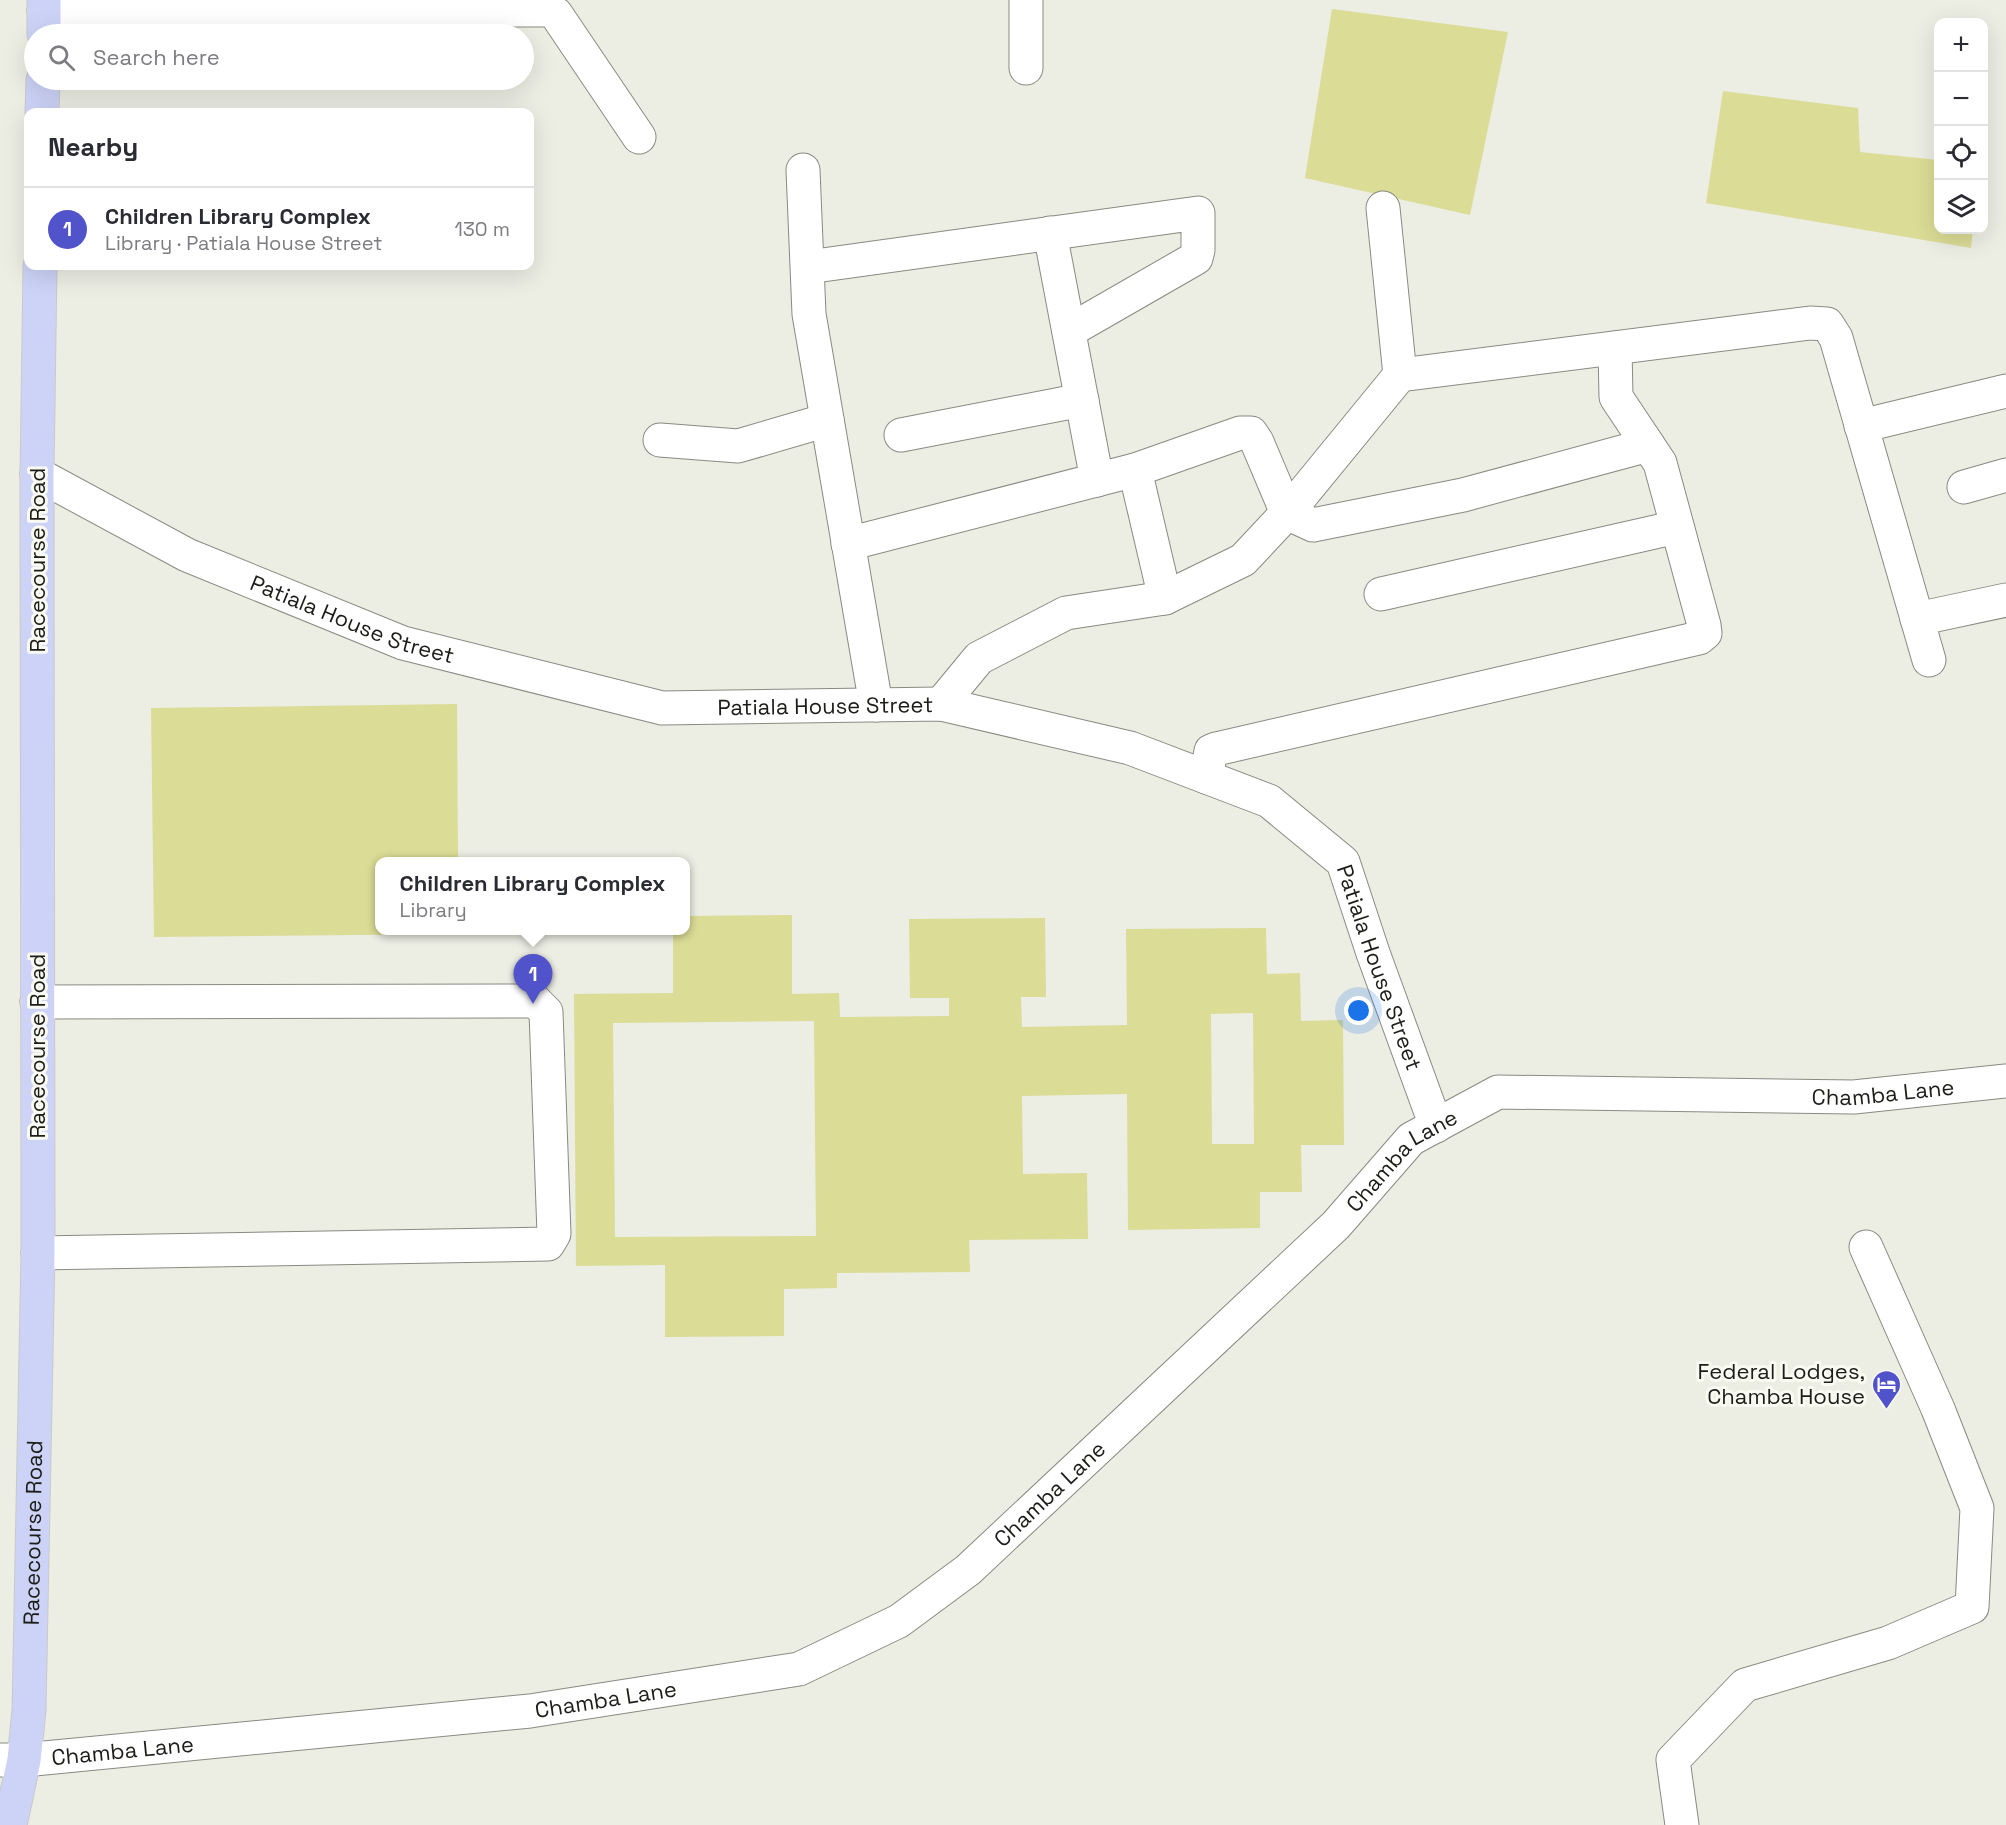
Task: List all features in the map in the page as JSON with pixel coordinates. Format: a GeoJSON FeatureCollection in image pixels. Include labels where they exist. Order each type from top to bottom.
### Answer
{"type":"FeatureCollection","features":[{"type":"Feature","properties":{"kind":"main road"},"geometry":{"type":"LineString","coordinates":[[42,108],[43,90]]}},
{"type":"Feature","properties":{"kind":"main road","name":"Racecourse Road"},"geometry":{"type":"LineString","coordinates":[[10,1825],[12,1760],[29,1710],[38,1252],[37,474],[40,270]]}},
{"type":"Feature","properties":{"kind":"street"},"geometry":{"type":"LineString","coordinates":[[1026,0],[1026,68]]}},
{"type":"Feature","properties":{"kind":"street"},"geometry":{"type":"LineString","coordinates":[[44,15],[549,10],[562,21],[639,137]]}},
{"type":"Feature","properties":{"kind":"street"},"geometry":{"type":"LineString","coordinates":[[803,170],[809,314],[876,705]]}},
{"type":"Feature","properties":{"kind":"street"},"geometry":{"type":"LineString","coordinates":[[1383,208],[1400,375]]}},
{"type":"Feature","properties":{"kind":"street"},"geometry":{"type":"LineString","coordinates":[[807,267],[1198,213],[1196,258],[1069,332]]}},
{"type":"Feature","properties":{"kind":"street"},"geometry":{"type":"LineString","coordinates":[[1050,232],[1097,480]]}},
{"type":"Feature","properties":{"kind":"street"},"geometry":{"type":"LineString","coordinates":[[941,704],[979,658],[1066,613],[1165,598],[1243,560],[1287,513],[1400,375],[1810,323],[1827,324],[1836,338],[1929,660]]}},
{"type":"Feature","properties":{"kind":"street"},"geometry":{"type":"LineString","coordinates":[[1206,777],[1211,751],[1216,749],[1699,638],[1705,633],[1660,463],[1616,397],[1615,348]]}},
{"type":"Feature","properties":{"kind":"street"},"geometry":{"type":"LineString","coordinates":[[1861,426],[2006,391]]}},
{"type":"Feature","properties":{"kind":"street"},"geometry":{"type":"LineString","coordinates":[[901,435],[1082,400]]}},
{"type":"Feature","properties":{"kind":"street"},"geometry":{"type":"LineString","coordinates":[[660,440],[738,446],[827,420]]}},
{"type":"Feature","properties":{"kind":"street"},"geometry":{"type":"LineString","coordinates":[[848,544],[1135,470],[1240,434],[1251,433],[1257,442],[1287,513],[1313,525],[1463,495],[1648,445]]}},
{"type":"Feature","properties":{"kind":"street"},"geometry":{"type":"LineString","coordinates":[[1135,470],[1165,598]]}},
{"type":"Feature","properties":{"kind":"street","name":"Patiala House Street"},"geometry":{"type":"LineString","coordinates":[[37,474],[187,555],[403,643],[662,708],[941,704],[1130,748],[1269,801],[1343,862],[1373,953],[1436,1126]]}},
{"type":"Feature","properties":{"kind":"street"},"geometry":{"type":"LineString","coordinates":[[1964,487],[2006,475]]}},
{"type":"Feature","properties":{"kind":"street"},"geometry":{"type":"LineString","coordinates":[[1381,594],[1677,526]]}},
{"type":"Feature","properties":{"kind":"street"},"geometry":{"type":"LineString","coordinates":[[1917,619],[2006,600]]}},
{"type":"Feature","properties":{"kind":"street"},"geometry":{"type":"LineString","coordinates":[[37,1002],[535,1001],[546,1012],[554,1234],[548,1244],[38,1252]]}},
{"type":"Feature","properties":{"kind":"street","name":"Chamba Lane"},"geometry":{"type":"LineString","coordinates":[[12,1760],[530,1711],[799,1669],[899,1621],[968,1570],[1336,1225],[1411,1139],[1498,1092],[1854,1097],[2005,1083]]}},
{"type":"Feature","properties":{"kind":"street"},"geometry":{"type":"LineString","coordinates":[[1682,1825],[1673,1760],[1745,1685],[1888,1643],[1972,1607],[1977,1508],[1938,1409],[1866,1247]]}},
{"type":"Feature","properties":{"kind":"building"},"geometry":{"type":"Polygon","coordinates":[[[1332,9],[1508,32],[1470,215],[1305,178],[1332,9]]]}},
{"type":"Feature","properties":{"kind":"building"},"geometry":{"type":"Polygon","coordinates":[[[1723,91],[1858,108],[1860,152],[1934,160],[1934,234],[1973,234],[1971,248],[1706,203],[1723,91]]]}},
{"type":"Feature","properties":{"kind":"building"},"geometry":{"type":"Polygon","coordinates":[[[457,704],[458,857],[375,857],[375,935],[154,937],[151,708],[457,704]]]}},
{"type":"Feature","properties":{"kind":"building"},"geometry":{"type":"Polygon","coordinates":[[[792,915],[792,994],[839,993],[840,1017],[949,1016],[949,998],[910,998],[909,919],[1045,918],[1046,997],[1021,997],[1022,1027],[1127,1025],[1126,929],[1266,928],[1267,974],[1300,973],[1301,1021],[1343,1020],[1344,1145],[1301,1145],[1302,1192],[1260,1192],[1260,1228],[1128,1230],[1127,1094],[1022,1096],[1023,1174],[1087,1173],[1088,1239],[969,1240],[970,1272],[837,1273],[837,1288],[784,1289],[784,1336],[665,1337],[665,1265],[576,1266],[574,994],[673,993],[673,935],[690,935],[690,916],[792,915]],[[1253,1013],[1211,1014],[1212,1144],[1254,1144],[1253,1013]],[[814,1021],[613,1023],[615,1237],[816,1236],[814,1021]]]}},
{"type":"Feature","properties":{"kind":"place","name":"Children Library Complex"},"geometry":{"type":"Point","coordinates":[533,1004]}},
{"type":"Feature","properties":{"kind":"place","name":"Federal Lodges, Chamba House"},"geometry":{"type":"Point","coordinates":[1886,1410]}}]}
